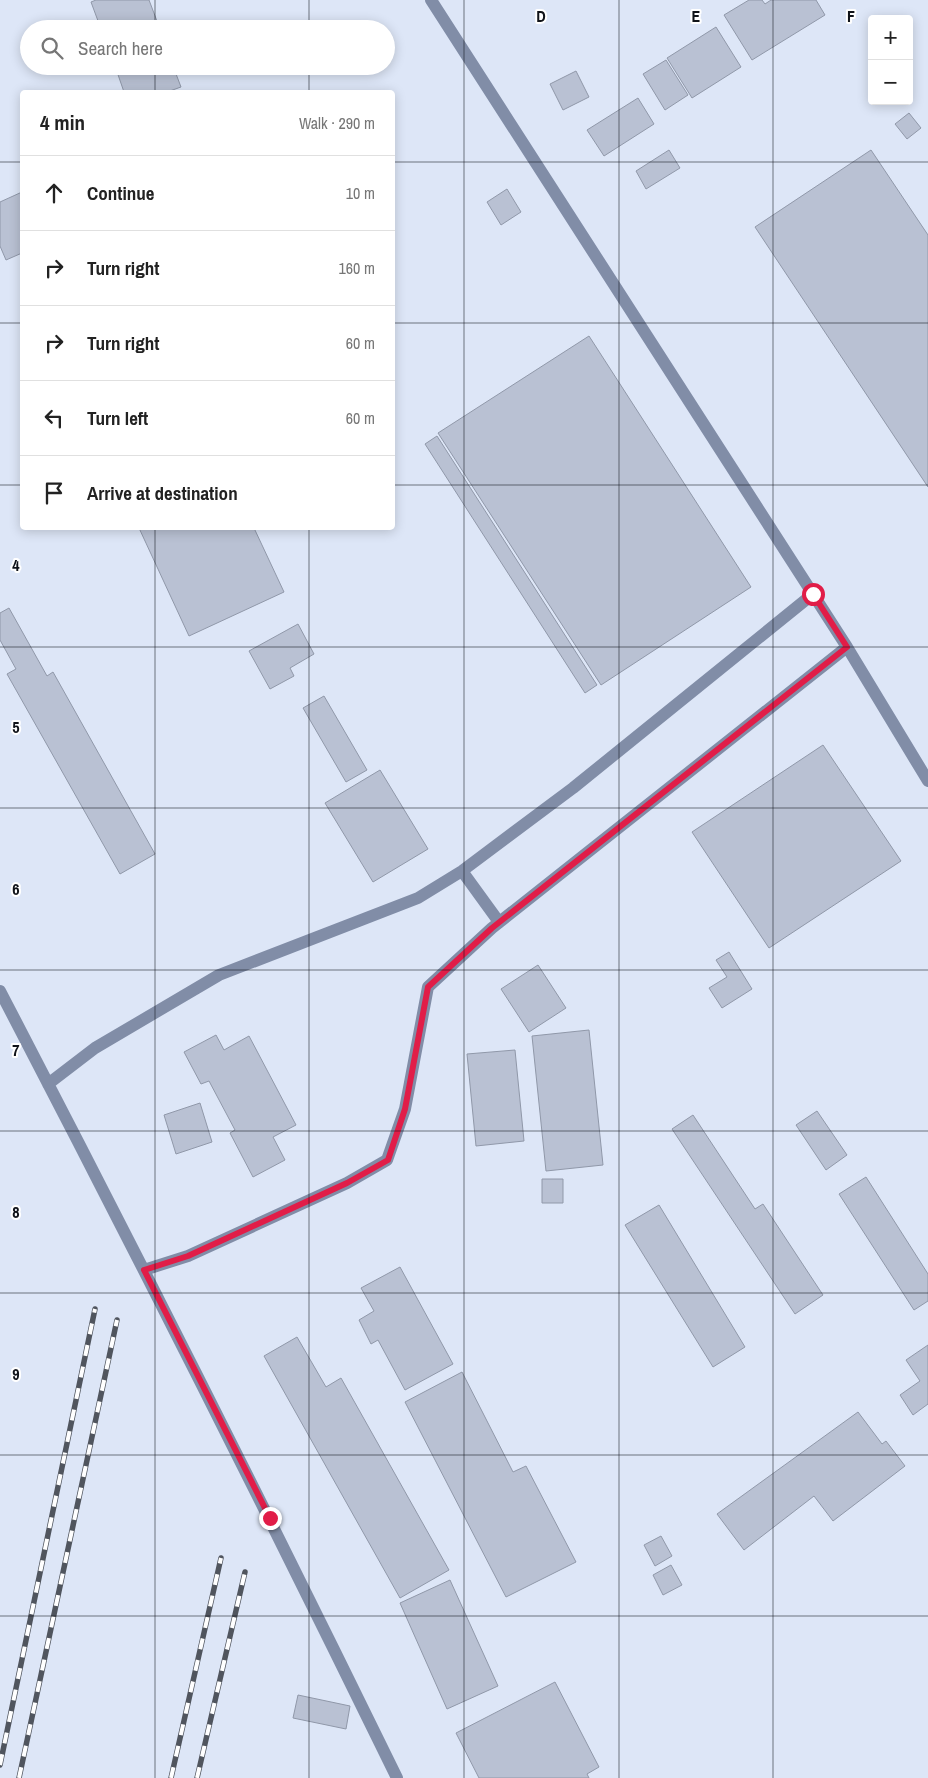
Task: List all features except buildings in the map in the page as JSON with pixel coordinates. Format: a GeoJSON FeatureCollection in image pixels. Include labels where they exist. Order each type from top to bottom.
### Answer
{"type":"FeatureCollection","features":[{"type":"Feature","properties":{"kind":"lane"},"geometry":{"type":"LineString","coordinates":[[431,0],[847,647],[928,781]]}},
{"type":"Feature","properties":{"kind":"lane"},"geometry":{"type":"LineString","coordinates":[[48,1084],[95,1048],[219,975],[418,898],[462,872],[573,788],[813,594]]}},
{"type":"Feature","properties":{"kind":"lane"},"geometry":{"type":"LineString","coordinates":[[144,1270],[197,1252],[347,1183],[388,1160],[405,1109],[428,987],[500,922],[847,647]]}},
{"type":"Feature","properties":{"kind":"lane"},"geometry":{"type":"LineString","coordinates":[[462,872],[500,922]]}},
{"type":"Feature","properties":{"kind":"lane"},"geometry":{"type":"LineString","coordinates":[[0,991],[270,1518],[398,1778]]}},
{"type":"Feature","properties":{"kind":"railway"},"geometry":{"type":"LineString","coordinates":[[0,1765],[95,1309]]}},
{"type":"Feature","properties":{"kind":"railway"},"geometry":{"type":"LineString","coordinates":[[19,1778],[117,1320]]}},
{"type":"Feature","properties":{"kind":"railway"},"geometry":{"type":"LineString","coordinates":[[171,1778],[221,1558]]}},
{"type":"Feature","properties":{"kind":"railway"},"geometry":{"type":"LineString","coordinates":[[197,1778],[245,1572]]}},
{"type":"Feature","properties":{"kind":"route"},"geometry":{"type":"LineString","coordinates":[[270,1518],[144,1270],[188,1256],[347,1183],[388,1160],[405,1109],[428,987],[492,928],[847,647],[813,594]]}}]}
